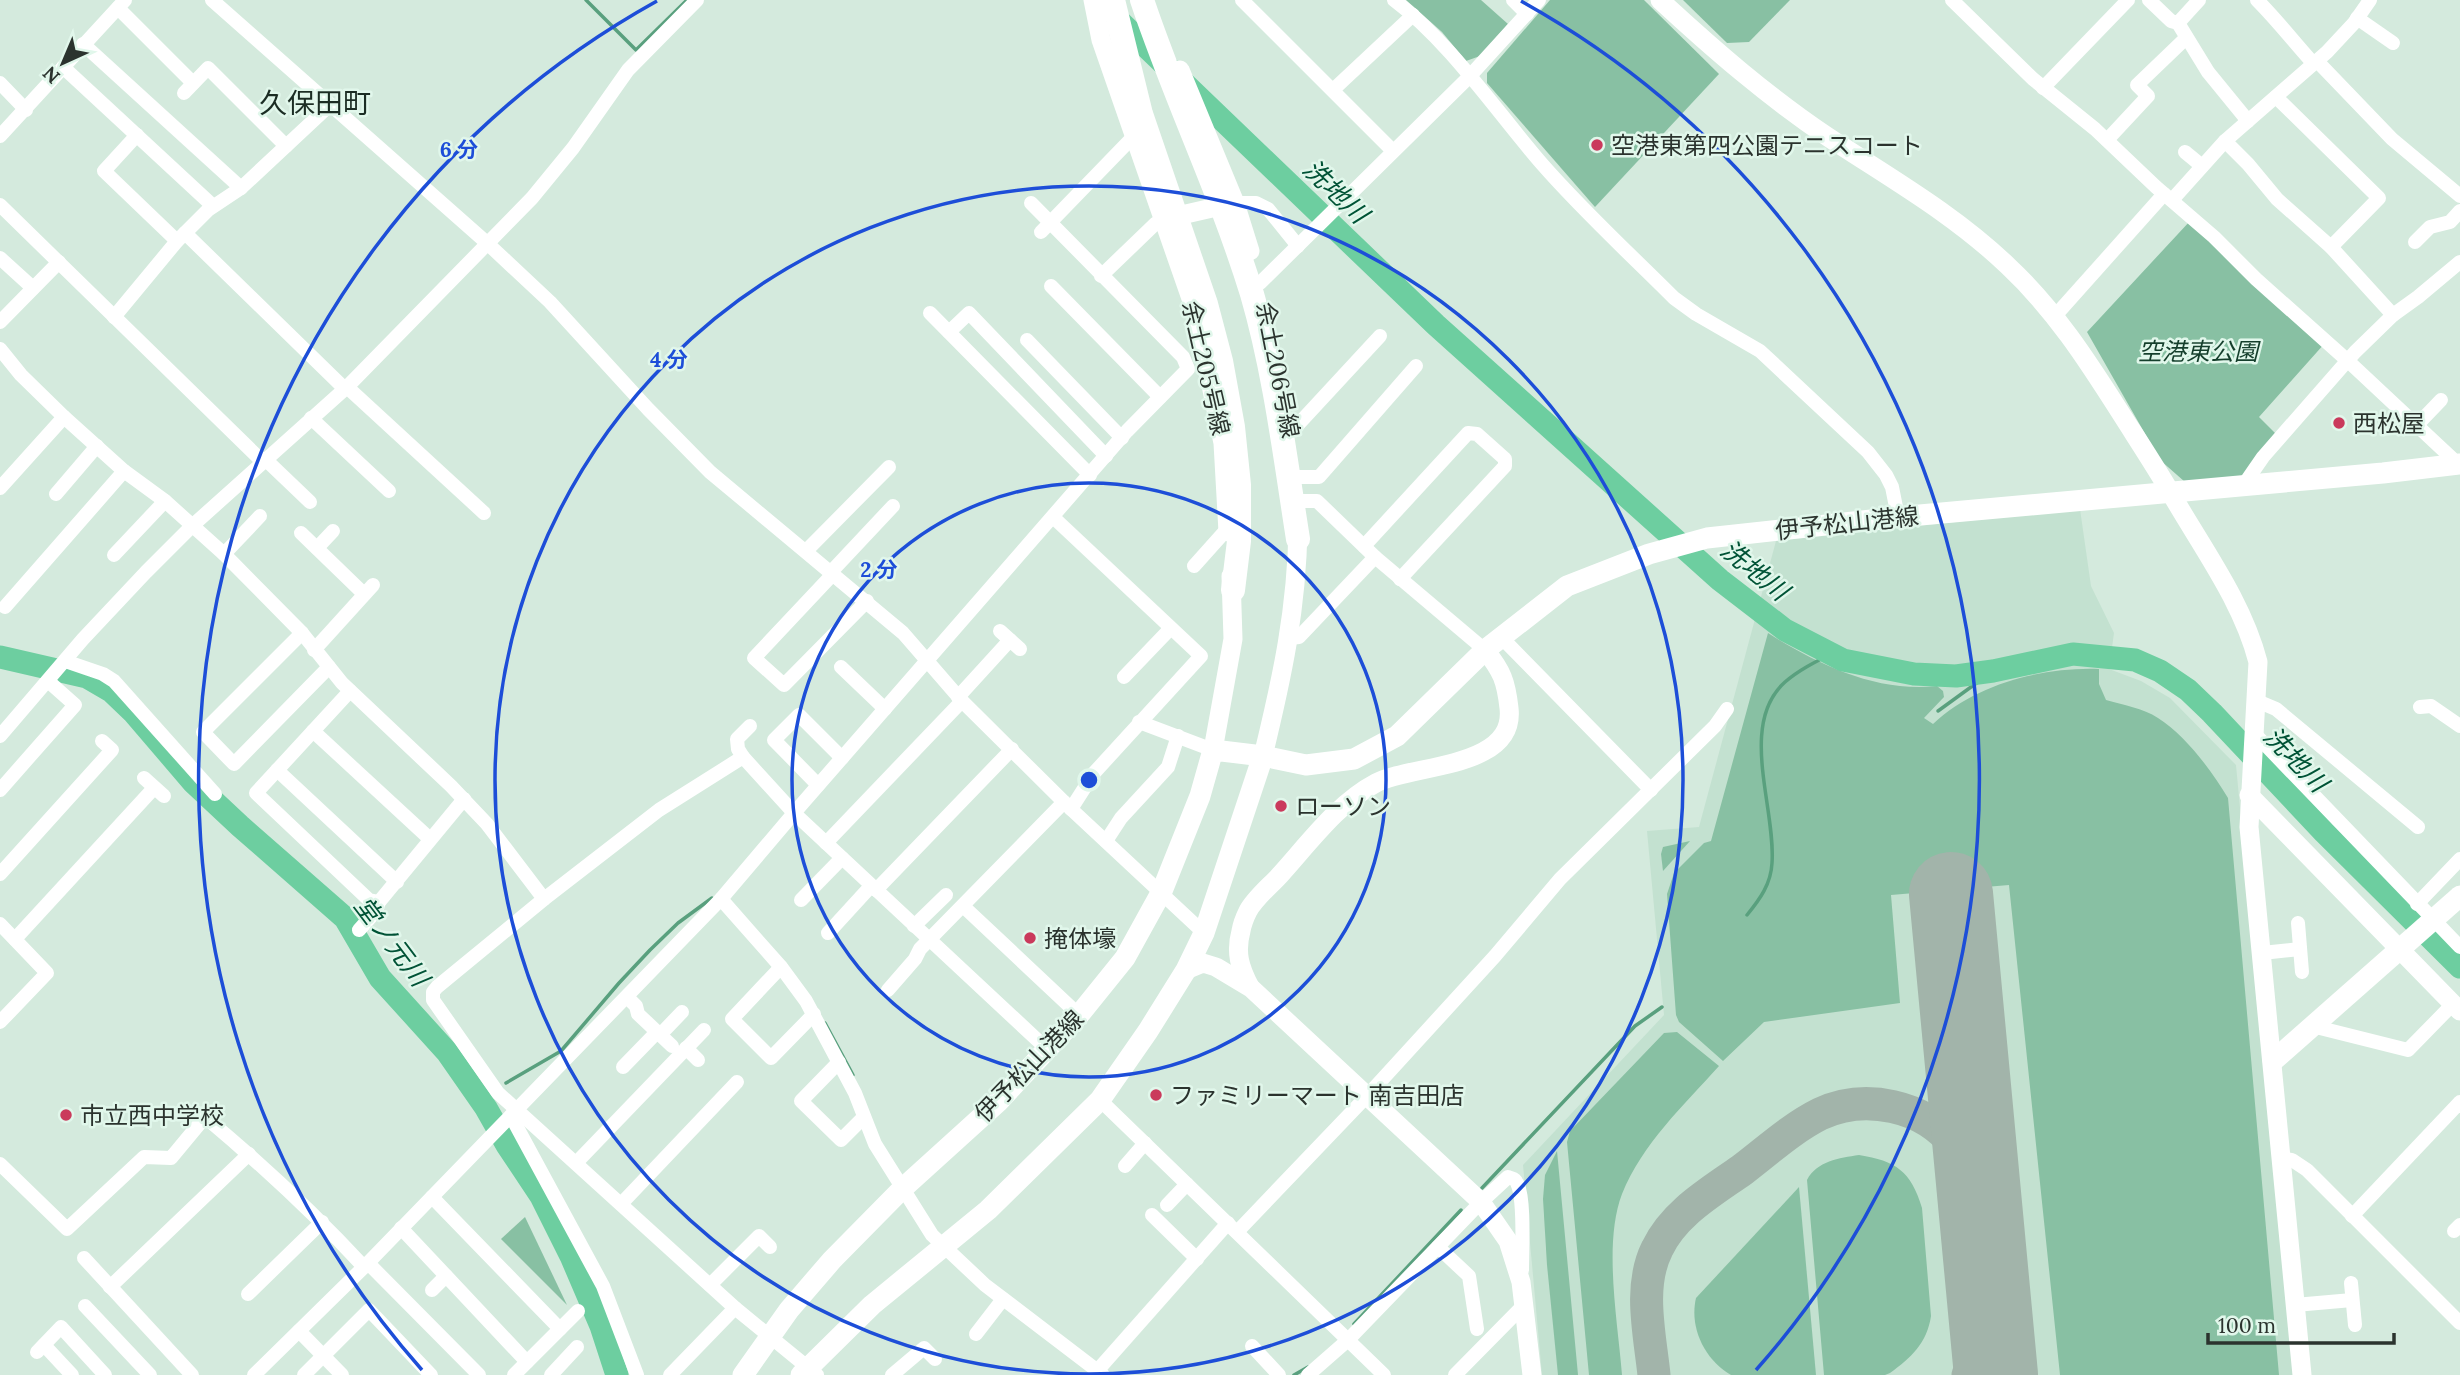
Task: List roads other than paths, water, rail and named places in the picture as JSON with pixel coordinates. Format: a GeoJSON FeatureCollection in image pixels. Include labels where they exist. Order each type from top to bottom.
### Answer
{"type":"FeatureCollection","features":[{"type":"Feature","properties":{"kind":"highway"},"geometry":{"type":"LineString","coordinates":[[1114,0],[1141,114],[1206,304],[1221,361],[1233,427],[1239,485],[1239,541],[1233,590]]}},
{"type":"Feature","properties":{"kind":"highway"},"geometry":{"type":"LineString","coordinates":[[1142,0],[1231,229],[1256,309],[1287,432],[1297,539]]}},
{"type":"Feature","properties":{"kind":"main road","name":"伊予松山港線"},"geometry":{"type":"LineString","coordinates":[[743,1375],[768,1337],[832,1260],[902,1189],[998,1102],[1079,1015],[1125,958],[1162,891],[1200,796],[1213,750],[1306,765],[1354,759],[1396,736],[1493,644],[1567,586],[1658,551],[1701,540],[1898,517],[2244,485],[2458,461]]}},
{"type":"Feature","properties":{"kind":"main road"},"geometry":{"type":"LineString","coordinates":[[808,1372],[872,1305],[988,1210],[1100,1100],[1186,970],[1204,933],[1263,756]]}},
{"type":"Feature","properties":{"kind":"main road"},"geometry":{"type":"LineString","coordinates":[[2273,1060],[2460,896]]}},
{"type":"Feature","properties":{"kind":"street"},"geometry":{"type":"LineString","coordinates":[[212,0],[550,302],[710,472],[903,633],[960,699],[1204,933]]}},
{"type":"Feature","properties":{"kind":"street"},"geometry":{"type":"LineString","coordinates":[[0,736],[146,572],[192,526],[346,388],[544,184],[644,52],[697,0]]}},
{"type":"Feature","properties":{"kind":"street","name":"余土205号線"},"geometry":{"type":"LineString","coordinates":[[1093,0],[1099,29],[1133,137],[1196,313],[1223,443],[1233,590],[1233,639],[1213,750]]}},
{"type":"Feature","properties":{"kind":"street","name":"余土206号線"},"geometry":{"type":"LineString","coordinates":[[1154,0],[1235,203],[1272,320],[1296,477],[1297,539],[1290,638],[1263,756]]}},
{"type":"Feature","properties":{"kind":"street"},"geometry":{"type":"LineString","coordinates":[[1242,0],[1393,150]]}},
{"type":"Feature","properties":{"kind":"street"},"geometry":{"type":"LineString","coordinates":[[1394,0],[1413,15],[1566,189],[1674,298],[1760,351],[1868,452],[1892,487],[1898,517]]}},
{"type":"Feature","properties":{"kind":"street"},"geometry":{"type":"LineString","coordinates":[[1513,0],[1527,14]]}},
{"type":"Feature","properties":{"kind":"street"},"geometry":{"type":"LineString","coordinates":[[1260,283],[1469,77],[1539,0]]}},
{"type":"Feature","properties":{"kind":"street"},"geometry":{"type":"LineString","coordinates":[[1660,0],[1710,47],[1791,111],[1954,219],[2008,266],[2055,316],[2093,368],[2170,492],[2228,588],[2252,639],[2258,662],[2249,827],[2302,1375]]}},
{"type":"Feature","properties":{"kind":"street"},"geometry":{"type":"LineString","coordinates":[[1952,0],[2043,88],[2107,140],[2458,461]]}},
{"type":"Feature","properties":{"kind":"street"},"geometry":{"type":"LineString","coordinates":[[2043,88],[2128,0]]}},
{"type":"Feature","properties":{"kind":"street"},"geometry":{"type":"LineString","coordinates":[[2149,0],[2171,21],[2178,23],[2208,72],[2248,121]]}},
{"type":"Feature","properties":{"kind":"street"},"geometry":{"type":"LineString","coordinates":[[2178,23],[2199,0]]}},
{"type":"Feature","properties":{"kind":"street"},"geometry":{"type":"LineString","coordinates":[[2257,0],[2285,28],[2292,40],[2392,139],[2460,196]]}},
{"type":"Feature","properties":{"kind":"street"},"geometry":{"type":"LineString","coordinates":[[2055,316],[2225,141],[2315,62],[2357,18],[2370,0]]}},
{"type":"Feature","properties":{"kind":"street"},"geometry":{"type":"LineString","coordinates":[[2,130],[26,110],[122,4],[189,88],[208,68],[286,146]]}},
{"type":"Feature","properties":{"kind":"street"},"geometry":{"type":"LineString","coordinates":[[1334,89],[1413,15]]}},
{"type":"Feature","properties":{"kind":"street"},"geometry":{"type":"LineString","coordinates":[[2357,18],[2393,43]]}},
{"type":"Feature","properties":{"kind":"street"},"geometry":{"type":"LineString","coordinates":[[2107,140],[2148,96],[2137,85],[2186,38]]}},
{"type":"Feature","properties":{"kind":"street"},"geometry":{"type":"LineString","coordinates":[[83,44],[241,188]]}},
{"type":"Feature","properties":{"kind":"street"},"geometry":{"type":"LineString","coordinates":[[152,65],[163,53]]}},
{"type":"Feature","properties":{"kind":"street"},"geometry":{"type":"LineString","coordinates":[[63,67],[213,206]]}},
{"type":"Feature","properties":{"kind":"street"},"geometry":{"type":"LineString","coordinates":[[0,83],[26,110]]}},
{"type":"Feature","properties":{"kind":"street"},"geometry":{"type":"LineString","coordinates":[[2276,97],[2379,198],[2331,247]]}},
{"type":"Feature","properties":{"kind":"street"},"geometry":{"type":"LineString","coordinates":[[114,317],[181,237],[213,206],[241,188],[330,105]]}},
{"type":"Feature","properties":{"kind":"street"},"geometry":{"type":"LineString","coordinates":[[137,135],[104,171],[181,237],[484,513]]}},
{"type":"Feature","properties":{"kind":"street"},"geometry":{"type":"LineString","coordinates":[[1045,227],[1086,176],[1133,137]]}},
{"type":"Feature","properties":{"kind":"street"},"geometry":{"type":"LineString","coordinates":[[2225,141],[2277,199],[2331,247],[2393,314]]}},
{"type":"Feature","properties":{"kind":"street"},"geometry":{"type":"LineString","coordinates":[[2185,152],[2202,166]]}},
{"type":"Feature","properties":{"kind":"street"},"geometry":{"type":"LineString","coordinates":[[254,1375],[366,1265],[721,899],[1106,456],[1188,369],[1183,358],[1045,227],[1031,203]]}},
{"type":"Feature","properties":{"kind":"street"},"geometry":{"type":"LineString","coordinates":[[1093,273],[1163,219],[1235,203],[1256,203],[1268,209],[1298,246]]}},
{"type":"Feature","properties":{"kind":"street"},"geometry":{"type":"LineString","coordinates":[[2,210],[310,502]]}},
{"type":"Feature","properties":{"kind":"street"},"geometry":{"type":"LineString","coordinates":[[2415,242],[2430,227],[2450,222],[2460,211]]}},
{"type":"Feature","properties":{"kind":"street"},"geometry":{"type":"LineString","coordinates":[[0,258],[33,288]]}},
{"type":"Feature","properties":{"kind":"street"},"geometry":{"type":"LineString","coordinates":[[0,322],[59,262]]}},
{"type":"Feature","properties":{"kind":"street"},"geometry":{"type":"LineString","coordinates":[[2244,485],[2263,457],[2348,360],[2393,314],[2460,262]]}},
{"type":"Feature","properties":{"kind":"street"},"geometry":{"type":"LineString","coordinates":[[1051,286],[1059,305],[1108,354],[1160,397]]}},
{"type":"Feature","properties":{"kind":"street"},"geometry":{"type":"LineString","coordinates":[[930,313],[947,336],[1047,440],[1090,475]]}},
{"type":"Feature","properties":{"kind":"street"},"geometry":{"type":"LineString","coordinates":[[947,336],[969,313],[1106,456]]}},
{"type":"Feature","properties":{"kind":"street"},"geometry":{"type":"LineString","coordinates":[[1027,340],[1122,438]]}},
{"type":"Feature","properties":{"kind":"street"},"geometry":{"type":"LineString","coordinates":[[1287,432],[1371,340]]}},
{"type":"Feature","properties":{"kind":"street"},"geometry":{"type":"LineString","coordinates":[[0,349],[21,375],[64,417],[224,554],[302,633],[350,691],[487,824],[544,900]]}},
{"type":"Feature","properties":{"kind":"street"},"geometry":{"type":"LineString","coordinates":[[1296,477],[1319,477],[1416,366]]}},
{"type":"Feature","properties":{"kind":"street"},"geometry":{"type":"LineString","coordinates":[[2417,425],[2441,400]]}},
{"type":"Feature","properties":{"kind":"street"},"geometry":{"type":"LineString","coordinates":[[0,488],[18,478],[64,417]]}},
{"type":"Feature","properties":{"kind":"street"},"geometry":{"type":"LineString","coordinates":[[311,418],[389,491]]}},
{"type":"Feature","properties":{"kind":"street"},"geometry":{"type":"LineString","coordinates":[[1364,546],[1468,433],[1476,434],[1505,459],[1505,466],[1400,579]]}},
{"type":"Feature","properties":{"kind":"street"},"geometry":{"type":"LineString","coordinates":[[56,494],[97,446]]}},
{"type":"Feature","properties":{"kind":"street"},"geometry":{"type":"LineString","coordinates":[[7,608],[46,570],[75,519],[124,471]]}},
{"type":"Feature","properties":{"kind":"street"},"geometry":{"type":"LineString","coordinates":[[806,551],[888,472]]}},
{"type":"Feature","properties":{"kind":"street"},"geometry":{"type":"LineString","coordinates":[[114,555],[165,501]]}},
{"type":"Feature","properties":{"kind":"street"},"geometry":{"type":"LineString","coordinates":[[1298,501],[1317,501],[1400,579],[1493,644],[1651,790]]}},
{"type":"Feature","properties":{"kind":"street"},"geometry":{"type":"LineString","coordinates":[[867,601],[783,685],[754,658],[894,506]]}},
{"type":"Feature","properties":{"kind":"street"},"geometry":{"type":"LineString","coordinates":[[224,554],[260,516]]}},
{"type":"Feature","properties":{"kind":"street"},"geometry":{"type":"LineString","coordinates":[[890,982],[928,940],[1068,805],[1139,722],[1201,656],[1054,517]]}},
{"type":"Feature","properties":{"kind":"street"},"geometry":{"type":"LineString","coordinates":[[1194,566],[1228,528]]}},
{"type":"Feature","properties":{"kind":"street"},"geometry":{"type":"LineString","coordinates":[[317,548],[333,531]]}},
{"type":"Feature","properties":{"kind":"street"},"geometry":{"type":"LineString","coordinates":[[301,533],[369,589],[314,649]]}},
{"type":"Feature","properties":{"kind":"street"},"geometry":{"type":"LineString","coordinates":[[1290,638],[1299,637],[1375,557]]}},
{"type":"Feature","properties":{"kind":"street"},"geometry":{"type":"LineString","coordinates":[[1124,677],[1170,629]]}},
{"type":"Feature","properties":{"kind":"street"},"geometry":{"type":"LineString","coordinates":[[302,633],[203,732],[234,764],[329,667]]}},
{"type":"Feature","properties":{"kind":"street"},"geometry":{"type":"LineString","coordinates":[[826,843],[960,699],[1010,640]]}},
{"type":"Feature","properties":{"kind":"street"},"geometry":{"type":"LineString","coordinates":[[1251,988],[1242,971],[1237,951],[1241,929],[1249,909],[1329,821],[1351,800],[1377,782],[1454,763],[1482,753],[1502,738],[1510,715],[1507,684],[1493,644]]}},
{"type":"Feature","properties":{"kind":"street"},"geometry":{"type":"LineString","coordinates":[[65,661],[103,674],[114,681],[215,794]]}},
{"type":"Feature","properties":{"kind":"street"},"geometry":{"type":"LineString","coordinates":[[841,667],[885,709]]}},
{"type":"Feature","properties":{"kind":"street"},"geometry":{"type":"LineString","coordinates":[[0,790],[75,705],[48,681]]}},
{"type":"Feature","properties":{"kind":"street"},"geometry":{"type":"LineString","coordinates":[[350,691],[256,793],[369,900],[379,902]]}},
{"type":"Feature","properties":{"kind":"street"},"geometry":{"type":"LineString","coordinates":[[2257,702],[2276,709],[2418,827]]}},
{"type":"Feature","properties":{"kind":"street"},"geometry":{"type":"LineString","coordinates":[[2420,707],[2431,706],[2460,726]]}},
{"type":"Feature","properties":{"kind":"street"},"geometry":{"type":"LineString","coordinates":[[721,899],[797,986],[839,1062],[876,1144],[932,1235],[1003,1299],[1101,1370],[1197,1259],[1233,1228],[1367,1097],[1560,879],[1715,726],[1727,709]]}},
{"type":"Feature","properties":{"kind":"street"},"geometry":{"type":"LineString","coordinates":[[818,785],[774,740],[799,715],[842,758]]}},
{"type":"Feature","properties":{"kind":"street"},"geometry":{"type":"LineString","coordinates":[[1139,722],[1213,750]]}},
{"type":"Feature","properties":{"kind":"street"},"geometry":{"type":"LineString","coordinates":[[750,726],[737,739],[738,750],[794,813],[1047,1049]]}},
{"type":"Feature","properties":{"kind":"street"},"geometry":{"type":"LineString","coordinates":[[313,731],[430,839]]}},
{"type":"Feature","properties":{"kind":"street"},"geometry":{"type":"LineString","coordinates":[[1106,841],[1121,818],[1168,768],[1178,736]]}},
{"type":"Feature","properties":{"kind":"street"},"geometry":{"type":"LineString","coordinates":[[2254,739],[2431,921],[2460,947]]}},
{"type":"Feature","properties":{"kind":"street"},"geometry":{"type":"LineString","coordinates":[[0,874],[13,850],[112,750],[102,741]]}},
{"type":"Feature","properties":{"kind":"street"},"geometry":{"type":"LineString","coordinates":[[828,933],[1012,749]]}},
{"type":"Feature","properties":{"kind":"street"},"geometry":{"type":"LineString","coordinates":[[636,1375],[603,1286],[512,1115],[433,1000],[433,992],[659,810],[743,757]]}},
{"type":"Feature","properties":{"kind":"street"},"geometry":{"type":"LineString","coordinates":[[277,770],[397,882]]}},
{"type":"Feature","properties":{"kind":"street"},"geometry":{"type":"LineString","coordinates":[[15,939],[63,887],[101,836],[154,787]]}},
{"type":"Feature","properties":{"kind":"street"},"geometry":{"type":"LineString","coordinates":[[2250,787],[2404,945],[2457,1008],[2408,1050],[2312,1026]]}},
{"type":"Feature","properties":{"kind":"street"},"geometry":{"type":"LineString","coordinates":[[359,930],[464,799]]}},
{"type":"Feature","properties":{"kind":"street"},"geometry":{"type":"LineString","coordinates":[[801,900],[842,858]]}},
{"type":"Feature","properties":{"kind":"street"},"geometry":{"type":"LineString","coordinates":[[2417,904],[2460,859]]}},
{"type":"Feature","properties":{"kind":"street"},"geometry":{"type":"LineString","coordinates":[[51,876],[63,887]]}},
{"type":"Feature","properties":{"kind":"street"},"geometry":{"type":"LineString","coordinates":[[914,926],[946,895]]}},
{"type":"Feature","properties":{"kind":"street"},"geometry":{"type":"LineString","coordinates":[[963,906],[1079,1015]]}},
{"type":"Feature","properties":{"kind":"street"},"geometry":{"type":"LineString","coordinates":[[2298,923],[2302,972]]}},
{"type":"Feature","properties":{"kind":"street"},"geometry":{"type":"LineString","coordinates":[[0,924],[47,973],[0,1022]]}},
{"type":"Feature","properties":{"kind":"street"},"geometry":{"type":"LineString","coordinates":[[2262,953],[2300,949]]}},
{"type":"Feature","properties":{"kind":"street"},"geometry":{"type":"LineString","coordinates":[[1186,970],[1203,963],[1216,967],[1251,988],[1481,1202],[1508,1241],[1521,1282]]}},
{"type":"Feature","properties":{"kind":"street"},"geometry":{"type":"LineString","coordinates":[[781,967],[732,1019],[771,1058],[814,1014]]}},
{"type":"Feature","properties":{"kind":"street"},"geometry":{"type":"LineString","coordinates":[[626,997],[658,1034],[698,1060]]}},
{"type":"Feature","properties":{"kind":"street"},"geometry":{"type":"LineString","coordinates":[[623,1067],[682,1012]]}},
{"type":"Feature","properties":{"kind":"street"},"geometry":{"type":"LineString","coordinates":[[576,1163],[621,1124],[657,1087],[679,1047],[704,1030]]}},
{"type":"Feature","properties":{"kind":"street"},"geometry":{"type":"LineString","coordinates":[[839,1062],[801,1101],[841,1140],[864,1116]]}},
{"type":"Feature","properties":{"kind":"street"},"geometry":{"type":"LineString","coordinates":[[621,1204],[673,1158],[718,1111],[737,1082]]}},
{"type":"Feature","properties":{"kind":"street"},"geometry":{"type":"LineString","coordinates":[[1100,1100],[1348,1340],[1374,1372]]}},
{"type":"Feature","properties":{"kind":"street"},"geometry":{"type":"LineString","coordinates":[[2352,1216],[2460,1102]]}},
{"type":"Feature","properties":{"kind":"street"},"geometry":{"type":"LineString","coordinates":[[512,1115],[576,1163],[808,1372]]}},
{"type":"Feature","properties":{"kind":"street"},"geometry":{"type":"LineString","coordinates":[[0,1164],[67,1229],[144,1157],[172,1158],[205,1117],[323,1222],[479,1375]]}},
{"type":"Feature","properties":{"kind":"street"},"geometry":{"type":"LineString","coordinates":[[1125,1166],[1145,1143]]}},
{"type":"Feature","properties":{"kind":"street"},"geometry":{"type":"LineString","coordinates":[[110,1287],[249,1154]]}},
{"type":"Feature","properties":{"kind":"street"},"geometry":{"type":"LineString","coordinates":[[2282,1158],[2292,1160],[2307,1170],[2460,1323]]}},
{"type":"Feature","properties":{"kind":"street"},"geometry":{"type":"LineString","coordinates":[[1308,1375],[1348,1340],[1508,1177],[1514,1179],[1518,1185],[1522,1224],[1521,1282],[1532,1375]]}},
{"type":"Feature","properties":{"kind":"street"},"geometry":{"type":"LineString","coordinates":[[1167,1205],[1187,1184]]}},
{"type":"Feature","properties":{"kind":"street"},"geometry":{"type":"LineString","coordinates":[[432,1196],[560,1329]]}},
{"type":"Feature","properties":{"kind":"street"},"geometry":{"type":"LineString","coordinates":[[1153,1215],[1197,1259]]}},
{"type":"Feature","properties":{"kind":"street"},"geometry":{"type":"LineString","coordinates":[[248,1294],[323,1222]]}},
{"type":"Feature","properties":{"kind":"street"},"geometry":{"type":"LineString","coordinates":[[401,1228],[527,1362]]}},
{"type":"Feature","properties":{"kind":"street"},"geometry":{"type":"LineString","coordinates":[[710,1285],[759,1236],[770,1247]]}},
{"type":"Feature","properties":{"kind":"street"},"geometry":{"type":"LineString","coordinates":[[1438,1247],[1469,1276],[1477,1329]]}},
{"type":"Feature","properties":{"kind":"street"},"geometry":{"type":"LineString","coordinates":[[84,1258],[192,1375]]}},
{"type":"Feature","properties":{"kind":"street"},"geometry":{"type":"LineString","coordinates":[[432,1290],[446,1276]]}},
{"type":"Feature","properties":{"kind":"street"},"geometry":{"type":"LineString","coordinates":[[2351,1283],[2355,1325]]}},
{"type":"Feature","properties":{"kind":"street"},"geometry":{"type":"LineString","coordinates":[[976,1334],[1003,1299]]}},
{"type":"Feature","properties":{"kind":"street"},"geometry":{"type":"LineString","coordinates":[[2295,1305],[2352,1300]]}},
{"type":"Feature","properties":{"kind":"street"},"geometry":{"type":"LineString","coordinates":[[1455,1375],[1524,1304]]}},
{"type":"Feature","properties":{"kind":"street"},"geometry":{"type":"LineString","coordinates":[[84,1306],[150,1375]]}},
{"type":"Feature","properties":{"kind":"street"},"geometry":{"type":"LineString","coordinates":[[670,1375],[735,1308]]}},
{"type":"Feature","properties":{"kind":"street"},"geometry":{"type":"LineString","coordinates":[[304,1375],[369,1310],[431,1375]]}},
{"type":"Feature","properties":{"kind":"street"},"geometry":{"type":"LineString","coordinates":[[514,1375],[578,1311]]}},
{"type":"Feature","properties":{"kind":"street"},"geometry":{"type":"LineString","coordinates":[[72,1375],[41,1348],[61,1327],[106,1375]]}},
{"type":"Feature","properties":{"kind":"street"},"geometry":{"type":"LineString","coordinates":[[299,1331],[342,1375]]}},
{"type":"Feature","properties":{"kind":"street"},"geometry":{"type":"LineString","coordinates":[[494,1350],[505,1338]]}},
{"type":"Feature","properties":{"kind":"street"},"geometry":{"type":"LineString","coordinates":[[1252,1346],[1279,1375]]}},
{"type":"Feature","properties":{"kind":"street"},"geometry":{"type":"LineString","coordinates":[[551,1375],[577,1347]]}},
{"type":"Feature","properties":{"kind":"street"},"geometry":{"type":"LineString","coordinates":[[892,1375],[924,1348],[935,1359]]}},
{"type":"Feature","properties":{"kind":"waterway"},"geometry":{"type":"LineString","coordinates":[[586,0],[636,50],[687,0]]}},
{"type":"Feature","properties":{"kind":"waterway","name":"洗地川"},"geometry":{"type":"LineString","coordinates":[[1112,14],[1436,325],[1720,580],[1785,630],[1843,660],[1914,674],[1956,676],[2073,654],[2135,660],[2160,671],[2188,690],[2212,713],[2324,832],[2460,967]]}},
{"type":"Feature","properties":{"kind":"waterway"},"geometry":{"type":"LineString","coordinates":[[1747,915],[1764,891],[1770,878],[1772,863],[1772,841],[1762,768],[1764,720],[1771,700],[1785,682],[1831,654]]}},
{"type":"Feature","properties":{"kind":"waterway","name":"堂ノ元川"},"geometry":{"type":"LineString","coordinates":[[0,657],[87,677],[111,691],[134,713],[193,782],[345,918],[380,978],[447,1052],[541,1196],[601,1326],[617,1375]]}},
{"type":"Feature","properties":{"kind":"waterway"},"geometry":{"type":"LineString","coordinates":[[1938,711],[1993,671]]}},
{"type":"Feature","properties":{"kind":"waterway"},"geometry":{"type":"LineString","coordinates":[[506,1083],[561,1051],[650,950],[678,923],[712,898]]}},
{"type":"Feature","properties":{"kind":"waterway"},"geometry":{"type":"LineString","coordinates":[[1482,1188],[1635,1026],[1662,1007]]}},
{"type":"Feature","properties":{"kind":"waterway"},"geometry":{"type":"LineString","coordinates":[[825,1023],[853,1075]]}},
{"type":"Feature","properties":{"kind":"waterway"},"geometry":{"type":"LineString","coordinates":[[1354,1324],[1461,1210]]}},
{"type":"Feature","properties":{"kind":"waterway"},"geometry":{"type":"LineString","coordinates":[[1294,1375],[1308,1367]]}},
{"type":"Feature","properties":{"kind":"place","name":"空港東第四公園テニスコート"},"geometry":{"type":"Point","coordinates":[1597,145]}},
{"type":"Feature","properties":{"kind":"place","name":"西松屋"},"geometry":{"type":"Point","coordinates":[2339,423]}},
{"type":"Feature","properties":{"kind":"place","name":"ローソン"},"geometry":{"type":"Point","coordinates":[1281,806]}},
{"type":"Feature","properties":{"kind":"place","name":"掩体壕"},"geometry":{"type":"Point","coordinates":[1030,938]}},
{"type":"Feature","properties":{"kind":"place","name":"ファミリーマート 南吉田店"},"geometry":{"type":"Point","coordinates":[1156,1095]}},
{"type":"Feature","properties":{"kind":"place","name":"市立西中学校"},"geometry":{"type":"Point","coordinates":[66,1115]}},
{"type":"Feature","properties":{"kind":"district","name":"久保田町"},"geometry":{"type":"Point","coordinates":[315,103]}},
{"type":"Feature","properties":{"kind":"park label","name":"空港東公園"},"geometry":{"type":"Point","coordinates":[2198,351]}}]}
